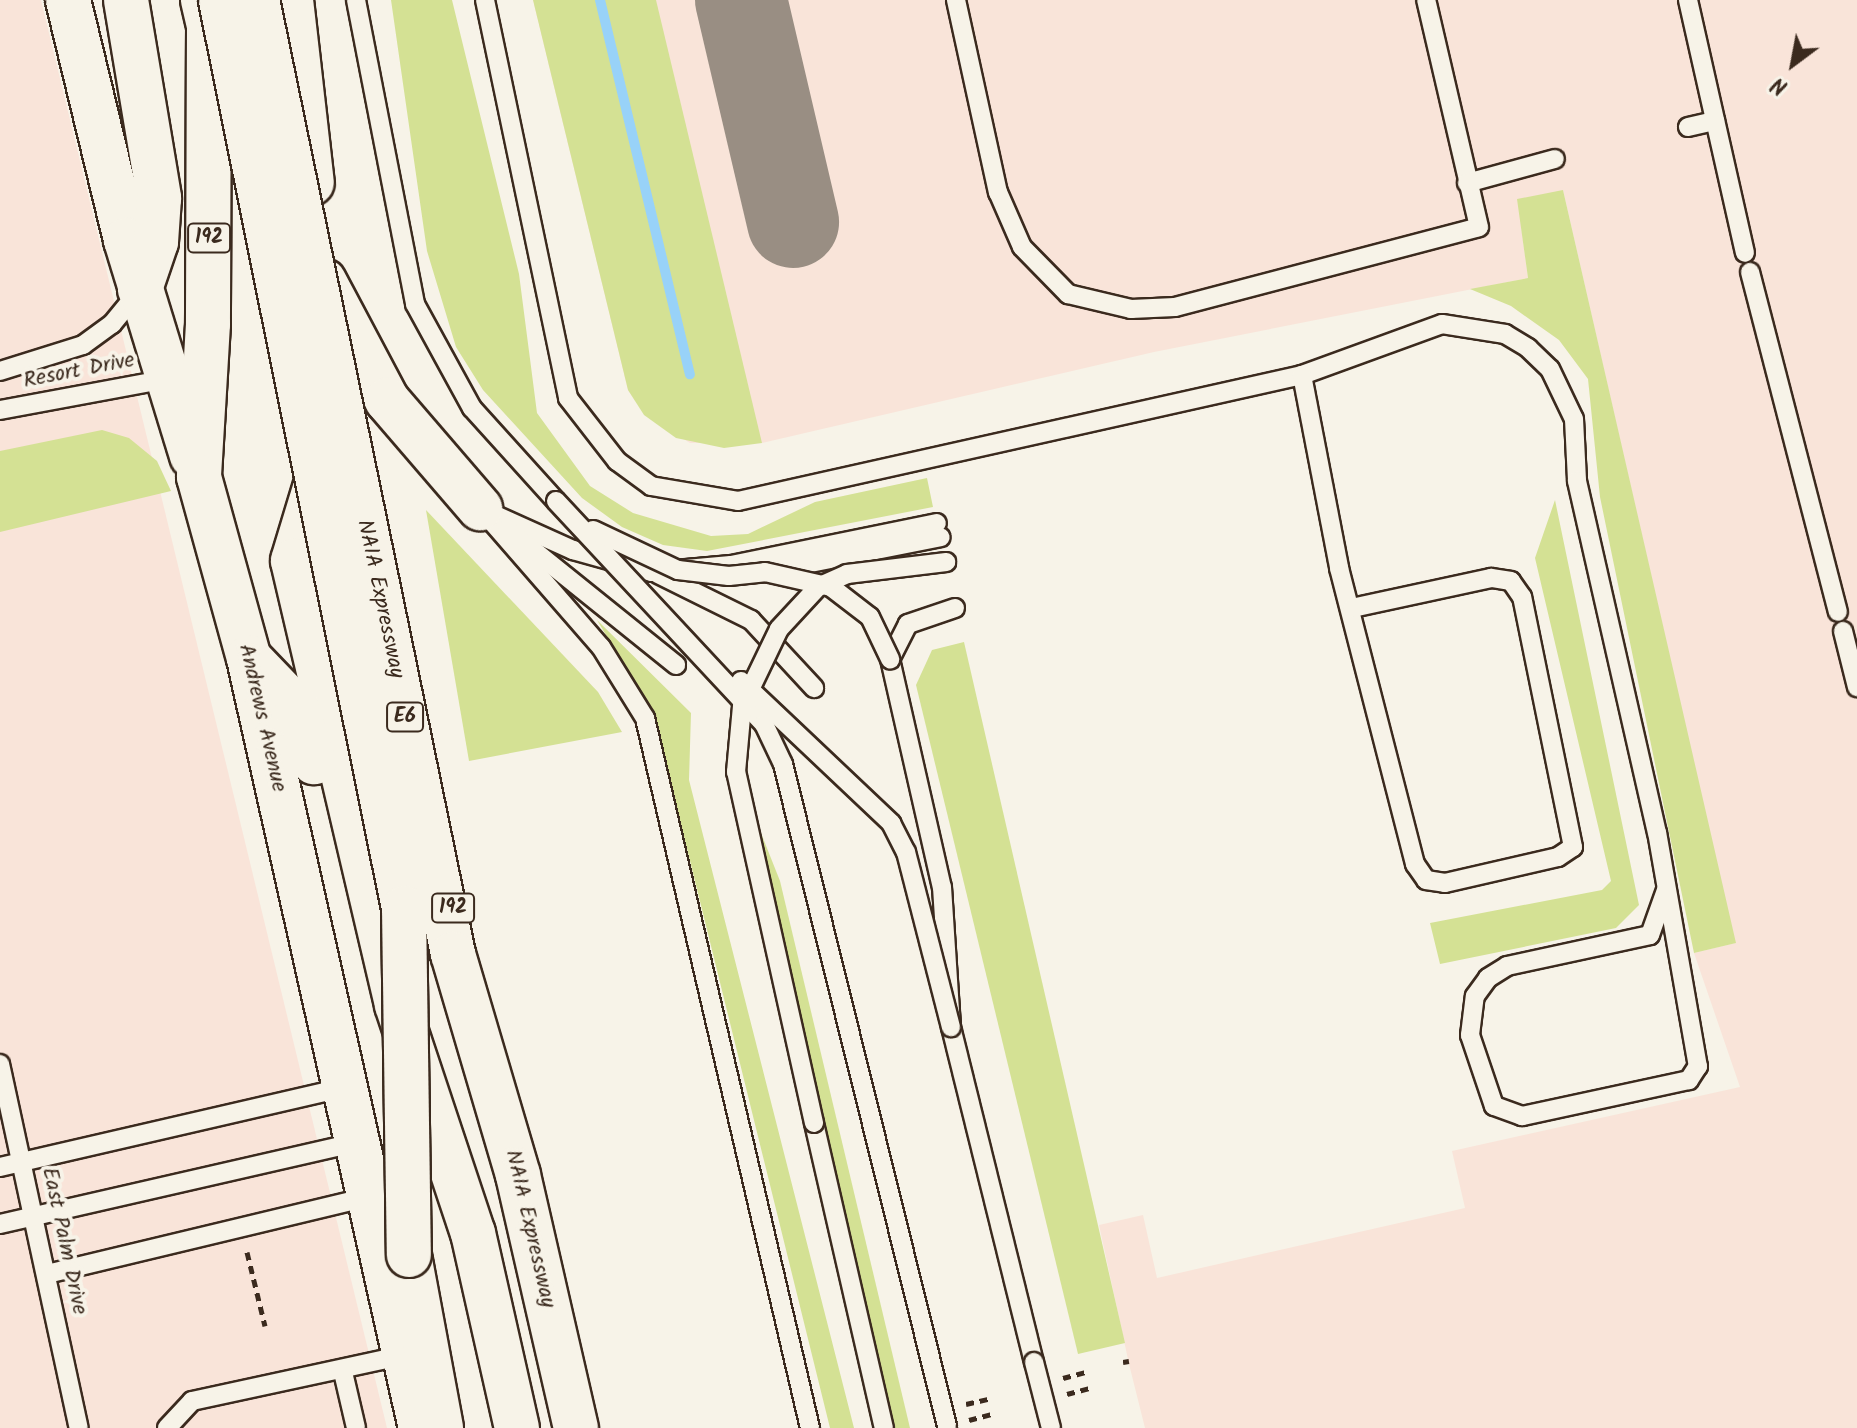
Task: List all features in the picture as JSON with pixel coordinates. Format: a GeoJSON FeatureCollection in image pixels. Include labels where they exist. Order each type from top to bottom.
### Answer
{"type":"FeatureCollection","features":[{"type":"Feature","properties":{"kind":"main road"},"geometry":{"type":"LineString","coordinates":[[68,0],[140,289],[199,477]]}},
{"type":"Feature","properties":{"kind":"main road"},"geometry":{"type":"LineString","coordinates":[[126,0],[159,198],[156,242],[140,289]]}},
{"type":"Feature","properties":{"kind":"main road","name":"Andrews Avenue"},"geometry":{"type":"LineString","coordinates":[[203,0],[209,27],[208,324],[199,477],[249,658],[353,1143],[421,1428]]}},
{"type":"Feature","properties":{"kind":"main road","name":"NAIA Expressway"},"geometry":{"type":"LineString","coordinates":[[221,0],[404,908],[409,1255],[441,1428]]}},
{"type":"Feature","properties":{"kind":"main road","name":"NAIA Expressway"},"geometry":{"type":"LineString","coordinates":[[257,0],[453,954],[518,1175],[576,1428]]}},
{"type":"Feature","properties":{"kind":"main road","name":"192"},"geometry":{"type":"LineString","coordinates":[[291,0],[322,275],[562,1428]]}},
{"type":"Feature","properties":{"kind":"main road"},"geometry":{"type":"LineString","coordinates":[[322,275],[387,400],[480,508]]}},
{"type":"Feature","properties":{"kind":"main road"},"geometry":{"type":"LineString","coordinates":[[344,389],[293,561],[397,1005],[458,1236],[517,1428]]}},
{"type":"Feature","properties":{"kind":"main road"},"geometry":{"type":"LineString","coordinates":[[249,658],[297,708],[337,836],[388,1068],[458,1236],[487,1428]]}},
{"type":"Feature","properties":{"kind":"lane"},"geometry":{"type":"LineString","coordinates":[[356,0],[415,304],[472,408],[556,501],[670,618],[764,724],[783,764],[948,1428]]}},
{"type":"Feature","properties":{"kind":"lane"},"geometry":{"type":"LineString","coordinates":[[485,0],[568,398],[617,461],[651,486],[738,501],[1302,375],[1442,324],[1505,334],[1550,369],[1574,419],[1577,481],[1666,890],[1698,1052],[1689,1080],[1522,1116],[1494,1106],[1470,1035],[1475,996],[1488,978],[1507,966],[1650,935],[1666,890]]}},
{"type":"Feature","properties":{"kind":"lane"},"geometry":{"type":"LineString","coordinates":[[956,0],[1012,228],[1033,263],[1086,302],[1175,307],[1479,227],[1426,0]]}},
{"type":"Feature","properties":{"kind":"lane"},"geometry":{"type":"LineString","coordinates":[[1688,0],[1745,253]]}},
{"type":"Feature","properties":{"kind":"lane"},"geometry":{"type":"LineString","coordinates":[[1688,127],[1715,121]]}},
{"type":"Feature","properties":{"kind":"lane"},"geometry":{"type":"LineString","coordinates":[[1467,183],[1555,159]]}},
{"type":"Feature","properties":{"kind":"lane"},"geometry":{"type":"LineString","coordinates":[[1750,272],[1857,687]]}},
{"type":"Feature","properties":{"kind":"lane","name":"Resort Drive"},"geometry":{"type":"LineString","coordinates":[[0,371],[83,345],[112,324],[140,289]]}},
{"type":"Feature","properties":{"kind":"lane"},"geometry":{"type":"LineString","coordinates":[[1302,375],[1352,608],[1415,864],[1426,880],[1445,883],[1558,857],[1573,847],[1522,597],[1511,581],[1491,578],[1352,608]]}},
{"type":"Feature","properties":{"kind":"lane","name":"Resort Drive"},"geometry":{"type":"LineString","coordinates":[[0,410],[167,379]]}},
{"type":"Feature","properties":{"kind":"lane"},"geometry":{"type":"LineString","coordinates":[[556,501],[597,533],[678,570],[729,576],[765,572],[939,530],[731,565],[652,572]]}},
{"type":"Feature","properties":{"kind":"lane"},"geometry":{"type":"LineString","coordinates":[[480,508],[573,550],[652,572],[751,620],[814,688]]}},
{"type":"Feature","properties":{"kind":"lane"},"geometry":{"type":"LineString","coordinates":[[480,508],[676,665]]}},
{"type":"Feature","properties":{"kind":"lane"},"geometry":{"type":"LineString","coordinates":[[480,508],[601,647],[645,718],[810,1428]]}},
{"type":"Feature","properties":{"kind":"lane"},"geometry":{"type":"LineString","coordinates":[[884,1428],[736,772],[742,706],[779,629],[818,587],[847,574],[946,562]]}},
{"type":"Feature","properties":{"kind":"lane"},"geometry":{"type":"LineString","coordinates":[[765,572],[847,595],[878,627],[890,659],[942,887],[951,1027]]}},
{"type":"Feature","properties":{"kind":"lane"},"geometry":{"type":"LineString","coordinates":[[890,659],[908,624],[955,608]]}},
{"type":"Feature","properties":{"kind":"lane"},"geometry":{"type":"LineString","coordinates":[[670,618],[891,823],[906,852],[1051,1428]]}},
{"type":"Feature","properties":{"kind":"lane","name":"East Palm Drive"},"geometry":{"type":"LineString","coordinates":[[0,1064],[79,1428]]}},
{"type":"Feature","properties":{"kind":"lane"},"geometry":{"type":"LineString","coordinates":[[0,1167],[342,1088]]}},
{"type":"Feature","properties":{"kind":"lane"},"geometry":{"type":"LineString","coordinates":[[0,1224],[353,1143]]}},
{"type":"Feature","properties":{"kind":"lane"},"geometry":{"type":"LineString","coordinates":[[47,1274],[367,1197]]}},
{"type":"Feature","properties":{"kind":"lane"},"geometry":{"type":"LineString","coordinates":[[167,1428],[192,1401],[343,1372],[404,1355]]}},
{"type":"Feature","properties":{"kind":"lane"},"geometry":{"type":"LineString","coordinates":[[343,1372],[356,1428]]}},
{"type":"Feature","properties":{"kind":"path"},"geometry":{"type":"LineString","coordinates":[[241,1228],[265,1326]]}},
{"type":"Feature","properties":{"kind":"shaded area"},"geometry":{"type":"Polygon","coordinates":[[[0,0],[41,0],[387,1428],[0,1428],[0,0]]]}},
{"type":"Feature","properties":{"kind":"shaded area"},"geometry":{"type":"Polygon","coordinates":[[[533,0],[1857,0],[1857,1428],[1145,1428],[1129,1364],[1099,1225],[1143,1215],[1157,1278],[1465,1208],[1452,1151],[1740,1087],[1694,953],[1735,943],[1563,190],[1521,226],[1528,278],[1154,352],[762,443],[690,443],[645,415],[628,390],[533,0]]]}},
{"type":"Feature","properties":{"kind":"green space"},"geometry":{"type":"Polygon","coordinates":[[[391,0],[452,0],[519,274],[537,413],[590,486],[633,513],[711,536],[748,534],[815,502],[927,478],[933,507],[707,551],[663,545],[622,527],[582,498],[483,390],[456,347],[427,251],[391,0]]]}},
{"type":"Feature","properties":{"kind":"green space"},"geometry":{"type":"Polygon","coordinates":[[[533,0],[656,0],[762,443],[724,448],[676,438],[644,415],[628,390],[533,0]]]}},
{"type":"Feature","properties":{"kind":"green space"},"geometry":{"type":"Polygon","coordinates":[[[1563,190],[1736,943],[1694,953],[1600,497],[1588,379],[1559,340],[1511,306],[1470,289],[1528,278],[1517,199],[1563,190]]]}},
{"type":"Feature","properties":{"kind":"green space"},"geometry":{"type":"Polygon","coordinates":[[[102,430],[129,438],[157,461],[171,491],[0,532],[0,451],[102,430]]]}},
{"type":"Feature","properties":{"kind":"green space"},"geometry":{"type":"Polygon","coordinates":[[[1555,500],[1639,905],[1616,928],[1440,964],[1430,923],[1602,890],[1611,881],[1535,558],[1555,500]]]}},
{"type":"Feature","properties":{"kind":"green space"},"geometry":{"type":"Polygon","coordinates":[[[426,510],[598,692],[622,732],[469,761],[426,510]]]}},
{"type":"Feature","properties":{"kind":"green space"},"geometry":{"type":"Polygon","coordinates":[[[597,620],[691,713],[689,780],[854,1428],[830,1428],[654,715],[597,620]]]}},
{"type":"Feature","properties":{"kind":"green space"},"geometry":{"type":"Polygon","coordinates":[[[964,642],[1125,1343],[1078,1354],[916,685],[932,650],[964,642]]]}},
{"type":"Feature","properties":{"kind":"green space"},"geometry":{"type":"Polygon","coordinates":[[[740,780],[780,881],[910,1428],[889,1428],[740,780]]]}},
{"type":"Feature","properties":{"kind":"waterway"},"geometry":{"type":"LineString","coordinates":[[600,0],[690,374]]}},
{"type":"Feature","properties":{"kind":"taxiway"},"geometry":{"type":"LineString","coordinates":[[741,0],[793,222]]}}]}
